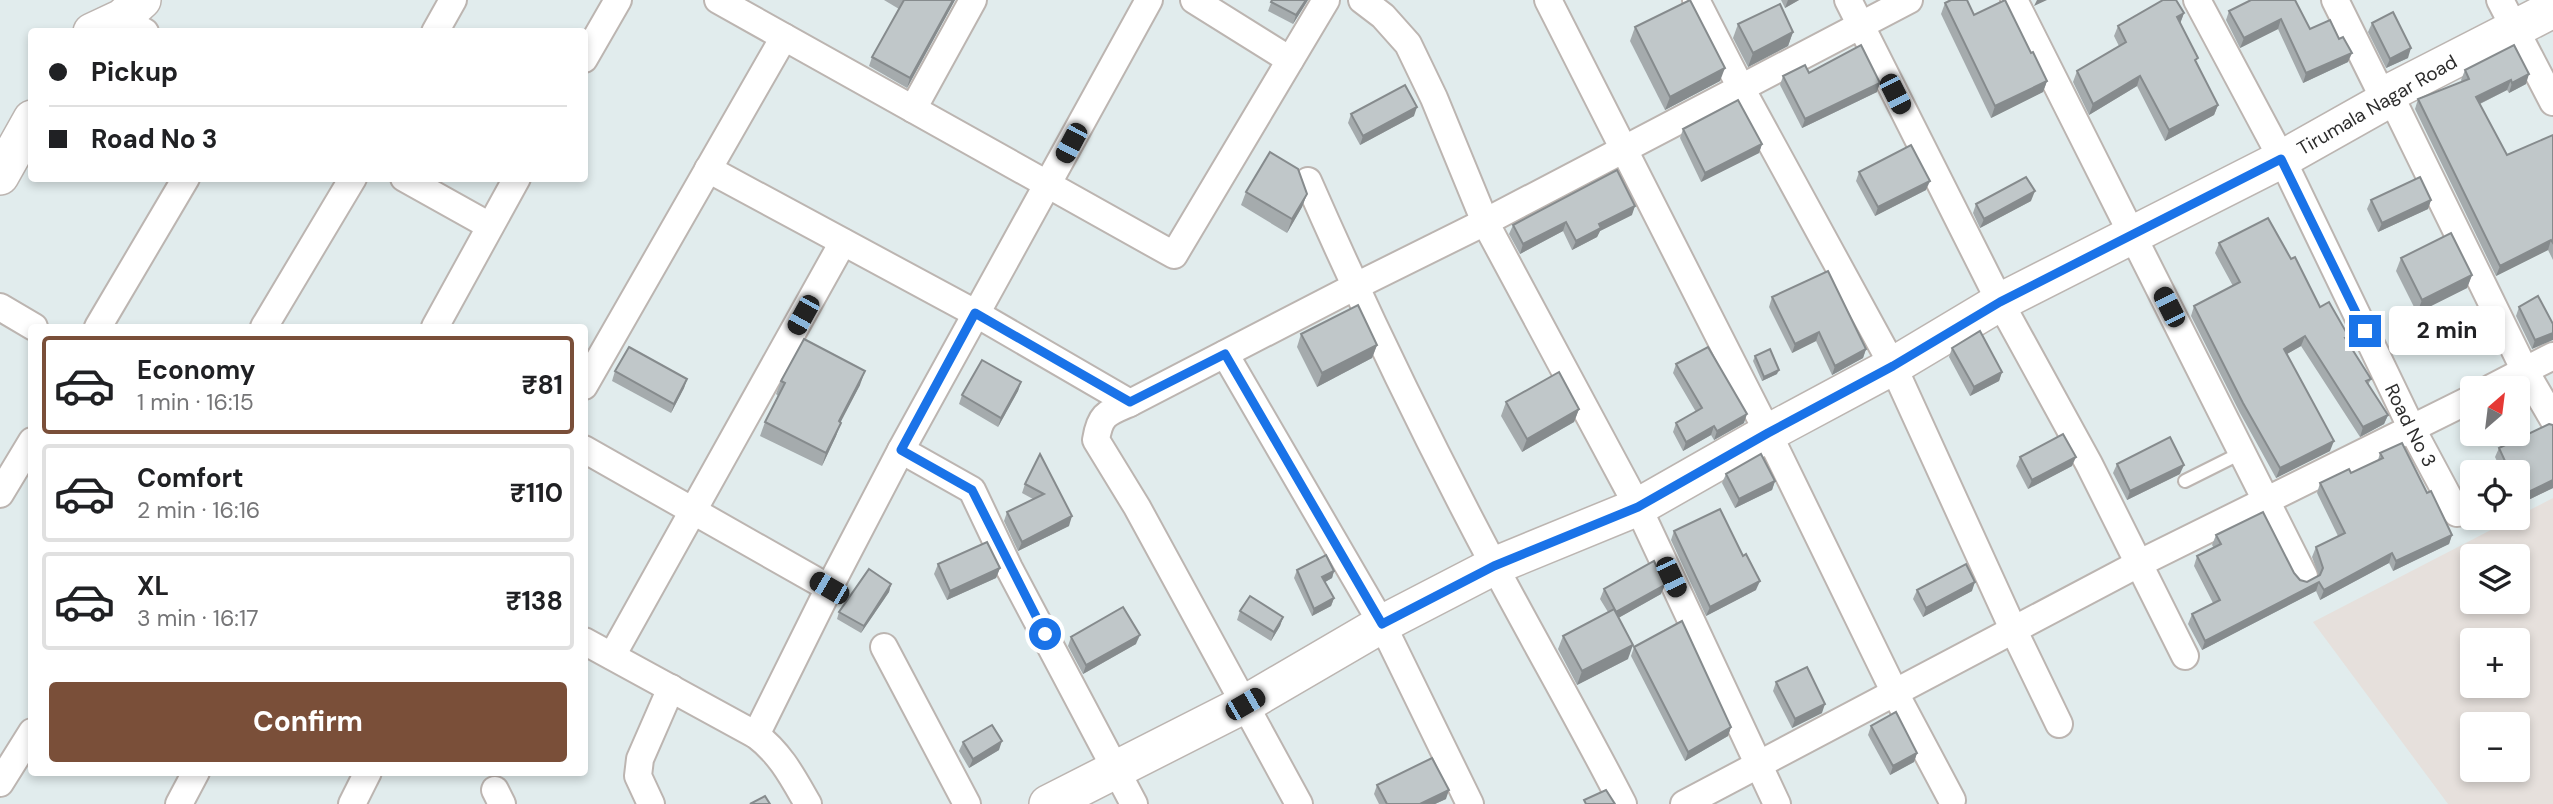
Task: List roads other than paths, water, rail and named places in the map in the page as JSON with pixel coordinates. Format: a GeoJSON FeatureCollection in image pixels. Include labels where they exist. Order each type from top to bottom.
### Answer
{"type":"FeatureCollection","features":[{"type":"Feature","properties":{"kind":"street"},"geometry":{"type":"LineString","coordinates":[[437,28],[453,0]]}},
{"type":"Feature","properties":{"kind":"street"},"geometry":{"type":"LineString","coordinates":[[588,52],[618,0]]}},
{"type":"Feature","properties":{"kind":"street"},"geometry":{"type":"LineString","coordinates":[[718,0],[1174,255],[1326,0]]}},
{"type":"Feature","properties":{"kind":"street"},"geometry":{"type":"LineString","coordinates":[[913,109],[973,0]]}},
{"type":"Feature","properties":{"kind":"street"},"geometry":{"type":"LineString","coordinates":[[757,735],[901,450],[1149,0]]}},
{"type":"Feature","properties":{"kind":"street"},"geometry":{"type":"LineString","coordinates":[[1194,0],[1290,60]]}},
{"type":"Feature","properties":{"kind":"street"},"geometry":{"type":"LineString","coordinates":[[1362,0],[1383,16],[1408,44],[1434,98],[1485,222],[1638,507],[1777,804]]}},
{"type":"Feature","properties":{"kind":"street"},"geometry":{"type":"LineString","coordinates":[[1548,0],[1768,433],[1894,691],[1952,800]]}},
{"type":"Feature","properties":{"kind":"street"},"geometry":{"type":"LineString","coordinates":[[1696,0],[1893,366],[2059,724]]}},
{"type":"Feature","properties":{"kind":"street"},"geometry":{"type":"LineString","coordinates":[[1848,0],[2000,302],[2140,563],[2185,656]]}},
{"type":"Feature","properties":{"kind":"street"},"geometry":{"type":"LineString","coordinates":[[1298,804],[1137,507],[1096,440],[1099,423],[1108,412],[1485,222],[1909,0]]}},
{"type":"Feature","properties":{"kind":"street"},"geometry":{"type":"LineString","coordinates":[[2014,0],[2304,576]]}},
{"type":"Feature","properties":{"kind":"street","name":"Road No 3"},"geometry":{"type":"LineString","coordinates":[[2197,0],[2281,159],[2412,429],[2457,513]]}},
{"type":"Feature","properties":{"kind":"street"},"geometry":{"type":"LineString","coordinates":[[2335,0],[2525,371],[2553,419]]}},
{"type":"Feature","properties":{"kind":"street","name":"Tirumala Nagar Road"},"geometry":{"type":"LineString","coordinates":[[1048,804],[1245,704],[1382,624],[1494,566],[1638,507],[1893,366],[2000,302],[2281,159],[2387,97],[2508,15],[2553,9]]}},
{"type":"Feature","properties":{"kind":"street"},"geometry":{"type":"LineString","coordinates":[[2508,15],[2553,102]]}},
{"type":"Feature","properties":{"kind":"street"},"geometry":{"type":"LineString","coordinates":[[588,379],[784,37]]}},
{"type":"Feature","properties":{"kind":"street"},"geometry":{"type":"LineString","coordinates":[[0,176],[28,126]]}},
{"type":"Feature","properties":{"kind":"street"},"geometry":{"type":"LineString","coordinates":[[708,169],[975,313],[1130,402]]}},
{"type":"Feature","properties":{"kind":"street"},"geometry":{"type":"LineString","coordinates":[[1308,180],[1354,286],[1494,566],[1575,710],[1623,804]]}},
{"type":"Feature","properties":{"kind":"street"},"geometry":{"type":"LineString","coordinates":[[100,324],[184,182]]}},
{"type":"Feature","properties":{"kind":"street"},"geometry":{"type":"LineString","coordinates":[[266,324],[351,182]]}},
{"type":"Feature","properties":{"kind":"street"},"geometry":{"type":"LineString","coordinates":[[411,182],[490,226]]}},
{"type":"Feature","properties":{"kind":"street"},"geometry":{"type":"LineString","coordinates":[[437,324],[515,182]]}},
{"type":"Feature","properties":{"kind":"street"},"geometry":{"type":"LineString","coordinates":[[612,656],[843,242]]}},
{"type":"Feature","properties":{"kind":"street"},"geometry":{"type":"LineString","coordinates":[[0,307],[29,324]]}},
{"type":"Feature","properties":{"kind":"street"},"geometry":{"type":"LineString","coordinates":[[1225,354],[1382,624],[1470,804]]}},
{"type":"Feature","properties":{"kind":"street"},"geometry":{"type":"LineString","coordinates":[[2515,376],[2553,356]]}},
{"type":"Feature","properties":{"kind":"street"},"geometry":{"type":"LineString","coordinates":[[1684,804],[2140,563],[2460,405]]}},
{"type":"Feature","properties":{"kind":"street"},"geometry":{"type":"LineString","coordinates":[[0,494],[28,448]]}},
{"type":"Feature","properties":{"kind":"street"},"geometry":{"type":"LineString","coordinates":[[901,450],[972,490],[1009,568],[1134,804]]}},
{"type":"Feature","properties":{"kind":"street"},"geometry":{"type":"LineString","coordinates":[[588,451],[829,588]]}},
{"type":"Feature","properties":{"kind":"street"},"geometry":{"type":"LineString","coordinates":[[588,643],[757,735],[783,760],[808,804]]}},
{"type":"Feature","properties":{"kind":"street"},"geometry":{"type":"LineString","coordinates":[[884,647],[967,804]]}},
{"type":"Feature","properties":{"kind":"street"},"geometry":{"type":"LineString","coordinates":[[651,804],[638,776],[640,759],[671,688]]}},
{"type":"Feature","properties":{"kind":"street"},"geometry":{"type":"LineString","coordinates":[[0,783],[28,738]]}},
{"type":"Feature","properties":{"kind":"street"},"geometry":{"type":"LineString","coordinates":[[179,804],[194,776]]}},
{"type":"Feature","properties":{"kind":"street"},"geometry":{"type":"LineString","coordinates":[[352,804],[366,776]]}},
{"type":"Feature","properties":{"kind":"lane"},"geometry":{"type":"LineString","coordinates":[[2185,481],[2243,452]]}}]}
